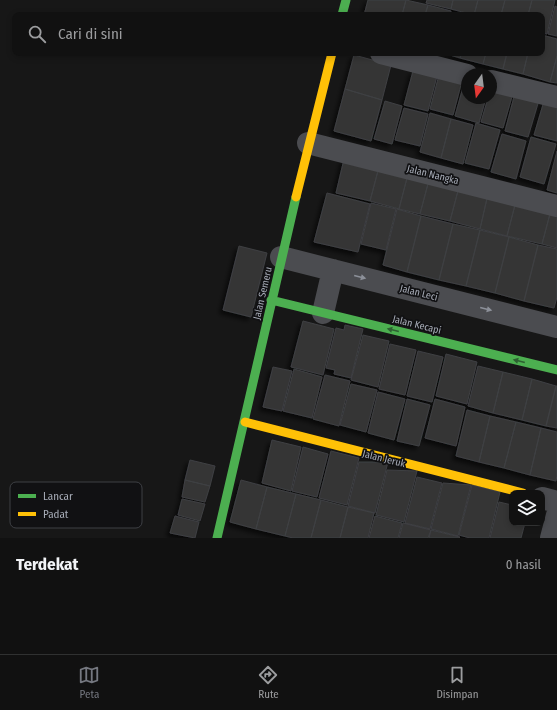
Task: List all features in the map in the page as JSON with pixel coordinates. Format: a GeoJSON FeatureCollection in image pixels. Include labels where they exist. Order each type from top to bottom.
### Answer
{"type":"FeatureCollection","features":[{"type":"Feature","properties":{"kind":"street"},"geometry":{"type":"LineString","coordinates":[[343,12],[346,0]]}},
{"type":"Feature","properties":{"kind":"street","name":"Jalan Semeru"},"geometry":{"type":"LineString","coordinates":[[217,538],[245,422],[271,300],[308,142],[331,56]]}},
{"type":"Feature","properties":{"kind":"street"},"geometry":{"type":"LineString","coordinates":[[393,56],[461,73]]}},
{"type":"Feature","properties":{"kind":"street"},"geometry":{"type":"LineString","coordinates":[[497,82],[557,97]]}},
{"type":"Feature","properties":{"kind":"street","name":"Jalan Nangka"},"geometry":{"type":"LineString","coordinates":[[308,142],[557,206]]}},
{"type":"Feature","properties":{"kind":"street","name":"Jalan Leci"},"geometry":{"type":"LineString","coordinates":[[281,257],[557,327]]}},
{"type":"Feature","properties":{"kind":"street"},"geometry":{"type":"LineString","coordinates":[[323,313],[334,270]]}},
{"type":"Feature","properties":{"kind":"street","name":"Jalan Kecapi"},"geometry":{"type":"LineString","coordinates":[[271,300],[557,370]]}},
{"type":"Feature","properties":{"kind":"street","name":"Jalan Jeruk"},"geometry":{"type":"LineString","coordinates":[[245,422],[511,490]]}},
{"type":"Feature","properties":{"kind":"street"},"geometry":{"type":"LineString","coordinates":[[545,499],[557,502]]}},
{"type":"Feature","properties":{"kind":"street"},"geometry":{"type":"LineString","coordinates":[[551,538],[557,515]]}},
{"type":"Feature","properties":{"kind":"building"},"geometry":{"type":"Polygon","coordinates":[[[368,0],[406,0],[403,12],[365,12],[368,0]]]}},
{"type":"Feature","properties":{"kind":"building"},"geometry":{"type":"Polygon","coordinates":[[[406,0],[428,5],[426,12],[403,12],[406,0]]]}},
{"type":"Feature","properties":{"kind":"building"},"geometry":{"type":"Polygon","coordinates":[[[427,0],[453,0],[451,9],[426,3],[427,0]]]}},
{"type":"Feature","properties":{"kind":"building"},"geometry":{"type":"Polygon","coordinates":[[[453,0],[478,0],[475,12],[462,12],[451,9],[453,0]]]}},
{"type":"Feature","properties":{"kind":"building"},"geometry":{"type":"Polygon","coordinates":[[[478,0],[505,0],[502,12],[475,12],[478,0]]]}},
{"type":"Feature","properties":{"kind":"building"},"geometry":{"type":"Polygon","coordinates":[[[505,0],[532,0],[529,12],[502,12],[505,0]]]}},
{"type":"Feature","properties":{"kind":"building"},"geometry":{"type":"Polygon","coordinates":[[[532,0],[555,0],[547,34],[545,34],[545,12],[529,12],[532,0]]]}},
{"type":"Feature","properties":{"kind":"building"},"geometry":{"type":"Polygon","coordinates":[[[428,5],[451,11],[451,12],[426,12],[428,5]]]}},
{"type":"Feature","properties":{"kind":"building"},"geometry":{"type":"Polygon","coordinates":[[[555,6],[557,7],[557,36],[548,34],[555,6]]]}},
{"type":"Feature","properties":{"kind":"building"},"geometry":{"type":"Polygon","coordinates":[[[545,36],[557,39],[557,56],[550,82],[523,74],[527,56],[545,56],[545,36]]]}},
{"type":"Feature","properties":{"kind":"building"},"geometry":{"type":"Polygon","coordinates":[[[354,56],[391,65],[382,100],[345,89],[354,56]]]}},
{"type":"Feature","properties":{"kind":"building"},"geometry":{"type":"Polygon","coordinates":[[[461,56],[485,56],[483,64],[460,58],[461,56]]]}},
{"type":"Feature","properties":{"kind":"building"},"geometry":{"type":"Polygon","coordinates":[[[485,56],[506,56],[503,69],[483,64],[485,56]]]}},
{"type":"Feature","properties":{"kind":"building"},"geometry":{"type":"Polygon","coordinates":[[[506,56],[527,56],[523,74],[503,69],[506,56]]]}},
{"type":"Feature","properties":{"kind":"building"},"geometry":{"type":"Polygon","coordinates":[[[557,56],[557,83],[550,82],[557,56]]]}},
{"type":"Feature","properties":{"kind":"building"},"geometry":{"type":"Polygon","coordinates":[[[413,71],[437,76],[428,111],[404,105],[413,71]]]}},
{"type":"Feature","properties":{"kind":"building"},"geometry":{"type":"Polygon","coordinates":[[[439,75],[461,81],[453,115],[430,109],[439,75]]]}},
{"type":"Feature","properties":{"kind":"building"},"geometry":{"type":"Polygon","coordinates":[[[345,89],[382,100],[371,141],[334,131],[345,89]]]}},
{"type":"Feature","properties":{"kind":"building"},"geometry":{"type":"Polygon","coordinates":[[[497,89],[513,93],[503,128],[481,122],[486,104],[497,104],[497,89]]]}},
{"type":"Feature","properties":{"kind":"building"},"geometry":{"type":"Polygon","coordinates":[[[515,93],[539,100],[528,137],[505,131],[515,93]]]}},
{"type":"Feature","properties":{"kind":"building"},"geometry":{"type":"Polygon","coordinates":[[[461,94],[461,104],[484,104],[479,123],[455,116],[461,94]]]}},
{"type":"Feature","properties":{"kind":"building"},"geometry":{"type":"Polygon","coordinates":[[[385,101],[402,106],[392,144],[374,139],[385,101]]]}},
{"type":"Feature","properties":{"kind":"building"},"geometry":{"type":"Polygon","coordinates":[[[544,101],[557,104],[557,141],[534,135],[544,101]]]}},
{"type":"Feature","properties":{"kind":"building"},"geometry":{"type":"Polygon","coordinates":[[[404,108],[428,114],[420,146],[395,140],[404,108]]]}},
{"type":"Feature","properties":{"kind":"building"},"geometry":{"type":"Polygon","coordinates":[[[430,113],[451,119],[441,158],[420,152],[430,113]]]}},
{"type":"Feature","properties":{"kind":"building"},"geometry":{"type":"Polygon","coordinates":[[[451,119],[473,125],[463,164],[441,158],[451,119]]]}},
{"type":"Feature","properties":{"kind":"building"},"geometry":{"type":"Polygon","coordinates":[[[476,123],[500,130],[489,169],[465,163],[476,123]]]}},
{"type":"Feature","properties":{"kind":"building"},"geometry":{"type":"Polygon","coordinates":[[[502,134],[526,141],[516,179],[491,172],[502,134]]]}},
{"type":"Feature","properties":{"kind":"building"},"geometry":{"type":"Polygon","coordinates":[[[531,137],[556,144],[544,184],[520,177],[531,137]]]}},
{"type":"Feature","properties":{"kind":"building"},"geometry":{"type":"Polygon","coordinates":[[[557,151],[557,193],[547,190],[557,151]]]}},
{"type":"Feature","properties":{"kind":"building"},"geometry":{"type":"Polygon","coordinates":[[[344,159],[379,167],[370,201],[336,193],[344,159]]]}},
{"type":"Feature","properties":{"kind":"building"},"geometry":{"type":"Polygon","coordinates":[[[379,167],[408,174],[399,209],[370,201],[379,167]]]}},
{"type":"Feature","properties":{"kind":"building"},"geometry":{"type":"Polygon","coordinates":[[[408,174],[429,180],[420,214],[399,209],[408,174]]]}},
{"type":"Feature","properties":{"kind":"building"},"geometry":{"type":"Polygon","coordinates":[[[429,180],[459,187],[450,221],[420,214],[429,180]]]}},
{"type":"Feature","properties":{"kind":"building"},"geometry":{"type":"Polygon","coordinates":[[[459,187],[488,194],[480,229],[450,221],[459,187]]]}},
{"type":"Feature","properties":{"kind":"building"},"geometry":{"type":"Polygon","coordinates":[[[327,193],[370,204],[358,252],[314,242],[327,193]]]}},
{"type":"Feature","properties":{"kind":"building"},"geometry":{"type":"Polygon","coordinates":[[[488,194],[516,201],[507,236],[480,229],[488,194]]]}},
{"type":"Feature","properties":{"kind":"building"},"geometry":{"type":"Polygon","coordinates":[[[516,201],[551,210],[542,244],[507,236],[516,201]]]}},
{"type":"Feature","properties":{"kind":"building"},"geometry":{"type":"Polygon","coordinates":[[[371,203],[396,209],[386,250],[361,244],[371,203]]]}},
{"type":"Feature","properties":{"kind":"building"},"geometry":{"type":"Polygon","coordinates":[[[397,209],[421,216],[407,272],[383,265],[397,209]]]}},
{"type":"Feature","properties":{"kind":"building"},"geometry":{"type":"Polygon","coordinates":[[[551,210],[557,212],[557,248],[542,244],[551,210]]]}},
{"type":"Feature","properties":{"kind":"building"},"geometry":{"type":"Polygon","coordinates":[[[421,216],[453,224],[439,280],[407,272],[421,216]]]}},
{"type":"Feature","properties":{"kind":"building"},"geometry":{"type":"Polygon","coordinates":[[[453,224],[480,230],[466,286],[439,280],[453,224]]]}},
{"type":"Feature","properties":{"kind":"building"},"geometry":{"type":"Polygon","coordinates":[[[480,230],[509,237],[495,293],[466,286],[480,230]]]}},
{"type":"Feature","properties":{"kind":"building"},"geometry":{"type":"Polygon","coordinates":[[[509,237],[538,245],[524,301],[495,293],[509,237]]]}},
{"type":"Feature","properties":{"kind":"building"},"geometry":{"type":"Polygon","coordinates":[[[538,245],[557,249],[557,297],[554,308],[524,301],[538,245]]]}},
{"type":"Feature","properties":{"kind":"building"},"geometry":{"type":"Polygon","coordinates":[[[239,246],[267,253],[251,317],[223,310],[239,246]]]}},
{"type":"Feature","properties":{"kind":"building"},"geometry":{"type":"Polygon","coordinates":[[[303,321],[334,329],[323,375],[291,367],[303,321]]]}},
{"type":"Feature","properties":{"kind":"building"},"geometry":{"type":"Polygon","coordinates":[[[345,325],[363,329],[351,378],[334,374],[335,370],[326,368],[336,328],[344,330],[345,325]]]}},
{"type":"Feature","properties":{"kind":"building"},"geometry":{"type":"Polygon","coordinates":[[[363,335],[389,341],[378,387],[351,380],[363,335]]]}},
{"type":"Feature","properties":{"kind":"building"},"geometry":{"type":"Polygon","coordinates":[[[390,344],[416,350],[405,395],[379,389],[390,344]]]}},
{"type":"Feature","properties":{"kind":"building"},"geometry":{"type":"Polygon","coordinates":[[[418,351],[443,357],[432,402],[407,396],[418,351]]]}},
{"type":"Feature","properties":{"kind":"building"},"geometry":{"type":"Polygon","coordinates":[[[446,354],[477,362],[467,404],[436,396],[446,354]]]}},
{"type":"Feature","properties":{"kind":"building"},"geometry":{"type":"Polygon","coordinates":[[[478,366],[503,372],[493,413],[468,406],[478,366]]]}},
{"type":"Feature","properties":{"kind":"building"},"geometry":{"type":"Polygon","coordinates":[[[273,367],[292,371],[282,411],[263,407],[273,367]]]}},
{"type":"Feature","properties":{"kind":"building"},"geometry":{"type":"Polygon","coordinates":[[[294,369],[322,377],[312,418],[283,411],[294,369]]]}},
{"type":"Feature","properties":{"kind":"building"},"geometry":{"type":"Polygon","coordinates":[[[503,372],[532,379],[522,420],[493,413],[503,372]]]}},
{"type":"Feature","properties":{"kind":"building"},"geometry":{"type":"Polygon","coordinates":[[[325,375],[350,381],[339,426],[313,419],[325,375]]]}},
{"type":"Feature","properties":{"kind":"building"},"geometry":{"type":"Polygon","coordinates":[[[532,379],[556,386],[546,426],[522,420],[532,379]]]}},
{"type":"Feature","properties":{"kind":"building"},"geometry":{"type":"Polygon","coordinates":[[[351,384],[377,390],[366,432],[340,425],[351,384]]]}},
{"type":"Feature","properties":{"kind":"building"},"geometry":{"type":"Polygon","coordinates":[[[557,386],[557,428],[546,426],[557,386]]]}},
{"type":"Feature","properties":{"kind":"building"},"geometry":{"type":"Polygon","coordinates":[[[378,392],[405,399],[394,440],[368,433],[378,392]]]}},
{"type":"Feature","properties":{"kind":"building"},"geometry":{"type":"Polygon","coordinates":[[[407,399],[430,405],[419,446],[397,441],[407,399]]]}},
{"type":"Feature","properties":{"kind":"building"},"geometry":{"type":"Polygon","coordinates":[[[435,399],[465,407],[456,446],[425,438],[435,399]]]}},
{"type":"Feature","properties":{"kind":"building"},"geometry":{"type":"Polygon","coordinates":[[[467,410],[490,416],[479,462],[456,456],[467,410]]]}},
{"type":"Feature","properties":{"kind":"building"},"geometry":{"type":"Polygon","coordinates":[[[490,416],[516,422],[504,468],[479,462],[490,416]]]}},
{"type":"Feature","properties":{"kind":"building"},"geometry":{"type":"Polygon","coordinates":[[[516,422],[541,428],[530,475],[504,468],[516,422]]]}},
{"type":"Feature","properties":{"kind":"building"},"geometry":{"type":"Polygon","coordinates":[[[541,428],[557,432],[556,481],[530,475],[541,428]]]}},
{"type":"Feature","properties":{"kind":"building"},"geometry":{"type":"Polygon","coordinates":[[[272,440],[301,447],[291,491],[262,483],[272,440]]]}},
{"type":"Feature","properties":{"kind":"building"},"geometry":{"type":"Polygon","coordinates":[[[303,447],[328,454],[317,497],[292,491],[303,447]]]}},
{"type":"Feature","properties":{"kind":"building"},"geometry":{"type":"Polygon","coordinates":[[[331,451],[359,458],[347,505],[319,498],[331,451]]]}},
{"type":"Feature","properties":{"kind":"building"},"geometry":{"type":"Polygon","coordinates":[[[190,460],[215,466],[210,486],[185,480],[190,460]]]}},
{"type":"Feature","properties":{"kind":"building"},"geometry":{"type":"Polygon","coordinates":[[[359,462],[388,462],[375,513],[348,506],[359,462]]]}},
{"type":"Feature","properties":{"kind":"building"},"geometry":{"type":"Polygon","coordinates":[[[387,470],[417,471],[404,522],[376,515],[387,470]]]}},
{"type":"Feature","properties":{"kind":"building"},"geometry":{"type":"Polygon","coordinates":[[[417,477],[442,483],[430,529],[405,523],[417,477]]]}},
{"type":"Feature","properties":{"kind":"building"},"geometry":{"type":"Polygon","coordinates":[[[185,480],[210,486],[205,502],[182,497],[185,480]]]}},
{"type":"Feature","properties":{"kind":"building"},"geometry":{"type":"Polygon","coordinates":[[[241,480],[267,487],[256,529],[230,522],[241,480]]]}},
{"type":"Feature","properties":{"kind":"building"},"geometry":{"type":"Polygon","coordinates":[[[443,483],[471,485],[458,536],[431,529],[443,483]]]}},
{"type":"Feature","properties":{"kind":"building"},"geometry":{"type":"Polygon","coordinates":[[[472,485],[500,492],[489,538],[470,538],[459,535],[472,485]]]}},
{"type":"Feature","properties":{"kind":"building"},"geometry":{"type":"Polygon","coordinates":[[[267,487],[296,494],[285,536],[256,529],[267,487]]]}},
{"type":"Feature","properties":{"kind":"building"},"geometry":{"type":"Polygon","coordinates":[[[296,494],[321,500],[311,538],[293,538],[285,536],[296,494]]]}},
{"type":"Feature","properties":{"kind":"building"},"geometry":{"type":"Polygon","coordinates":[[[182,499],[205,504],[200,521],[178,515],[182,499]]]}},
{"type":"Feature","properties":{"kind":"building"},"geometry":{"type":"Polygon","coordinates":[[[321,500],[348,507],[340,538],[311,538],[321,500]]]}},
{"type":"Feature","properties":{"kind":"building"},"geometry":{"type":"Polygon","coordinates":[[[499,502],[509,504],[509,526],[524,526],[521,538],[490,538],[499,502]]]}},
{"type":"Feature","properties":{"kind":"building"},"geometry":{"type":"Polygon","coordinates":[[[348,507],[374,513],[368,538],[340,538],[348,507]]]}},
{"type":"Feature","properties":{"kind":"building"},"geometry":{"type":"Polygon","coordinates":[[[175,516],[199,522],[195,538],[170,533],[175,516]]]}},
{"type":"Feature","properties":{"kind":"building"},"geometry":{"type":"Polygon","coordinates":[[[375,516],[402,523],[398,538],[369,538],[375,516]]]}},
{"type":"Feature","properties":{"kind":"building"},"geometry":{"type":"Polygon","coordinates":[[[403,523],[431,530],[428,538],[399,538],[403,523]]]}},
{"type":"Feature","properties":{"kind":"building"},"geometry":{"type":"Polygon","coordinates":[[[431,530],[460,537],[429,538],[431,530]]]}},
{"type":"Feature","properties":{"kind":"traffic: fast"},"geometry":{"type":"LineString","coordinates":[[343,12],[346,0]]}},
{"type":"Feature","properties":{"kind":"traffic: fast"},"geometry":{"type":"LineString","coordinates":[[217,538],[296,197]]}},
{"type":"Feature","properties":{"kind":"traffic: fast"},"geometry":{"type":"LineString","coordinates":[[271,300],[557,370]]}},
{"type":"Feature","properties":{"kind":"traffic: slow"},"geometry":{"type":"LineString","coordinates":[[296,197],[331,56]]}},
{"type":"Feature","properties":{"kind":"traffic: slow"},"geometry":{"type":"LineString","coordinates":[[245,422],[511,490]]}}]}
